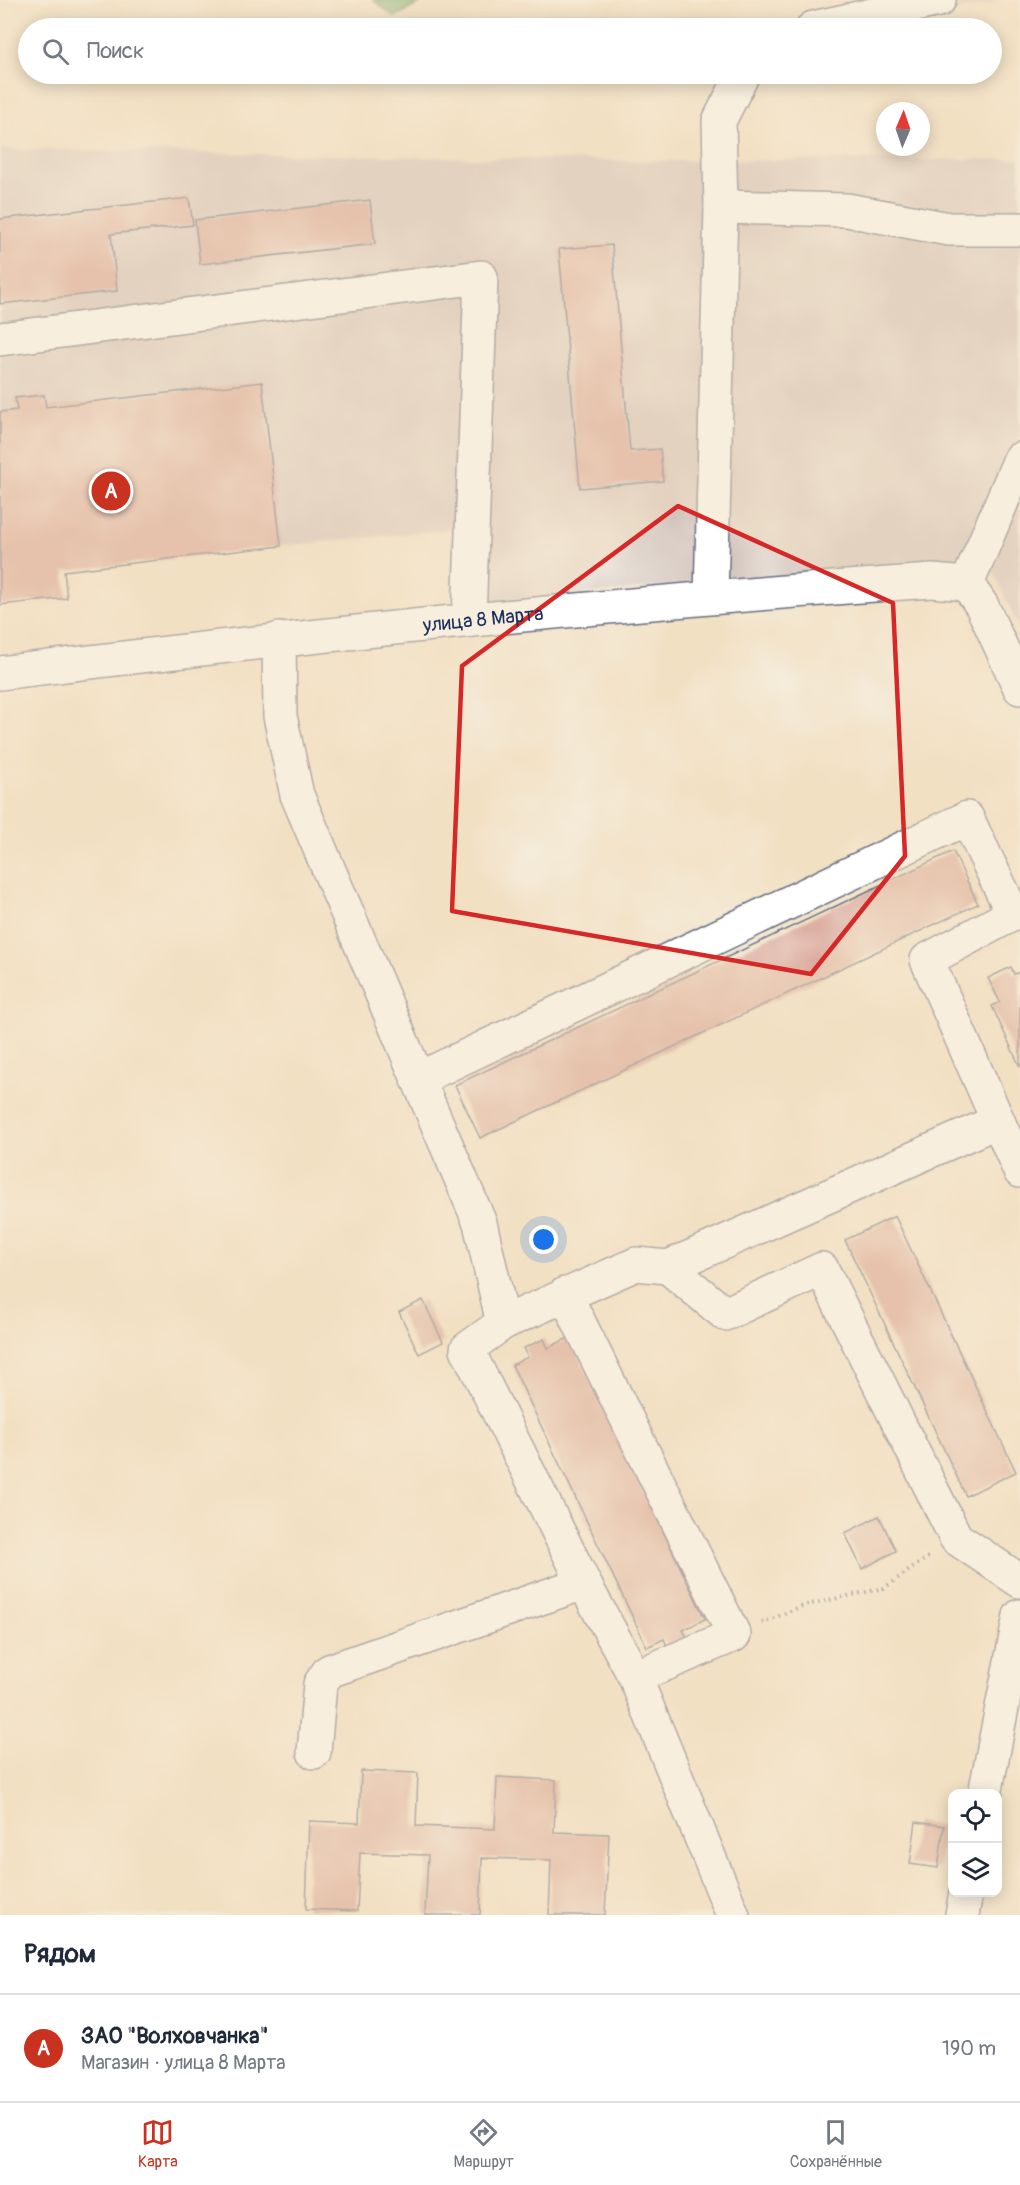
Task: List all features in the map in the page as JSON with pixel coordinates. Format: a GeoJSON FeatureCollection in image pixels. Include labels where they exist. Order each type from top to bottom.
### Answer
{"type":"FeatureCollection","features":[{"type":"Feature","properties":{"kind":"street"},"geometry":{"type":"LineString","coordinates":[[856,18],[934,0]]}},
{"type":"Feature","properties":{"kind":"street"},"geometry":{"type":"LineString","coordinates":[[711,596],[721,207],[719,121],[738,84]]}},
{"type":"Feature","properties":{"kind":"street"},"geometry":{"type":"LineString","coordinates":[[721,207],[847,210],[949,229],[1020,229]]}},
{"type":"Feature","properties":{"kind":"street"},"geometry":{"type":"LineString","coordinates":[[0,339],[481,277],[469,620]]}},
{"type":"Feature","properties":{"kind":"street"},"geometry":{"type":"LineString","coordinates":[[1020,459],[967,584],[982,606],[1020,688]]}},
{"type":"Feature","properties":{"kind":"street","name":"улица 8 Марта"},"geometry":{"type":"LineString","coordinates":[[0,673],[279,639],[711,596],[932,581],[967,584]]}},
{"type":"Feature","properties":{"kind":"street"},"geometry":{"type":"LineString","coordinates":[[279,639],[280,716],[297,795],[480,1223],[503,1323]]}},
{"type":"Feature","properties":{"kind":"street"},"geometry":{"type":"LineString","coordinates":[[418,1079],[967,818],[1013,914],[927,960],[1020,1171]]}},
{"type":"Feature","properties":{"kind":"street"},"geometry":{"type":"LineString","coordinates":[[733,1915],[635,1677],[584,1583],[467,1349],[503,1323],[565,1294],[636,1264],[668,1267],[998,1121]]}},
{"type":"Feature","properties":{"kind":"street"},"geometry":{"type":"LineString","coordinates":[[668,1267],[725,1314],[822,1269],[956,1538],[1020,1581]]}},
{"type":"Feature","properties":{"kind":"street"},"geometry":{"type":"LineString","coordinates":[[565,1294],[734,1635],[635,1677]]}},
{"type":"Feature","properties":{"kind":"street"},"geometry":{"type":"LineString","coordinates":[[314,1752],[320,1684],[329,1671],[584,1583]]}},
{"type":"Feature","properties":{"kind":"street"},"geometry":{"type":"LineString","coordinates":[[986,1789],[1020,1616]]}},
{"type":"Feature","properties":{"kind":"street"},"geometry":{"type":"LineString","coordinates":[[962,1915],[965,1897]]}},
{"type":"Feature","properties":{"kind":"path"},"geometry":{"type":"LineString","coordinates":[[734,1635],[802,1606],[884,1588],[956,1538]]}},
{"type":"Feature","properties":{"kind":"highlighted area"},"geometry":{"type":"Polygon","coordinates":[[[678,506],[893,603],[905,856],[811,974],[452,911],[462,666],[678,506]]]}},
{"type":"Feature","properties":{"kind":"shaded area"},"geometry":{"type":"Polygon","coordinates":[[[916,0],[1004,0],[926,18],[917,18],[916,0]]]}},
{"type":"Feature","properties":{"kind":"shaded area"},"geometry":{"type":"Polygon","coordinates":[[[0,149],[635,161],[1020,159],[1020,630],[994,573],[923,563],[490,603],[483,526],[65,571],[67,598],[0,605],[0,149]]]}},
{"type":"Feature","properties":{"kind":"green space"},"geometry":{"type":"Polygon","coordinates":[[[373,0],[426,0],[395,17],[373,0]]]}},
{"type":"Feature","properties":{"kind":"building"},"geometry":{"type":"Polygon","coordinates":[[[189,198],[193,225],[111,234],[117,291],[0,304],[0,219],[189,198]]]}},
{"type":"Feature","properties":{"kind":"building"},"geometry":{"type":"Polygon","coordinates":[[[370,200],[375,244],[200,264],[195,220],[370,200]]]}},
{"type":"Feature","properties":{"kind":"building"},"geometry":{"type":"Polygon","coordinates":[[[612,245],[630,451],[660,449],[663,481],[580,488],[559,249],[612,245]]]}},
{"type":"Feature","properties":{"kind":"building"},"geometry":{"type":"Polygon","coordinates":[[[262,382],[281,546],[64,571],[67,598],[0,605],[0,412],[17,410],[15,398],[44,395],[46,407],[262,382]]]}},
{"type":"Feature","properties":{"kind":"building"},"geometry":{"type":"Polygon","coordinates":[[[953,851],[978,904],[480,1138],[455,1085],[953,851]]]}},
{"type":"Feature","properties":{"kind":"building"},"geometry":{"type":"Polygon","coordinates":[[[1011,967],[1014,974],[1020,972],[1020,1067],[992,1006],[1000,1002],[988,978],[1011,967]]]}},
{"type":"Feature","properties":{"kind":"building"},"geometry":{"type":"Polygon","coordinates":[[[895,1216],[1016,1472],[966,1496],[845,1240],[895,1216]]]}},
{"type":"Feature","properties":{"kind":"building"},"geometry":{"type":"Polygon","coordinates":[[[423,1300],[443,1342],[419,1354],[399,1312],[423,1300]]]}},
{"type":"Feature","properties":{"kind":"building"},"geometry":{"type":"Polygon","coordinates":[[[570,1337],[705,1619],[683,1630],[688,1639],[668,1648],[664,1639],[647,1647],[512,1365],[528,1357],[524,1348],[544,1339],[548,1348],[570,1337]]]}},
{"type":"Feature","properties":{"kind":"building"},"geometry":{"type":"Polygon","coordinates":[[[879,1516],[896,1551],[862,1569],[845,1533],[879,1516]]]}},
{"type":"Feature","properties":{"kind":"building"},"geometry":{"type":"Polygon","coordinates":[[[361,1771],[418,1773],[416,1826],[495,1829],[497,1777],[556,1780],[554,1832],[609,1834],[605,1915],[549,1915],[551,1860],[482,1858],[480,1915],[425,1915],[428,1855],[360,1853],[357,1911],[306,1909],[309,1821],[359,1823],[361,1771]]]}},
{"type":"Feature","properties":{"kind":"building"},"geometry":{"type":"Polygon","coordinates":[[[916,1822],[944,1826],[938,1868],[910,1864],[916,1822]]]}},
{"type":"Feature","properties":{"kind":"place","name":"ЗАО \"Волховчанка\""},"geometry":{"type":"Point","coordinates":[111,491]}}]}
